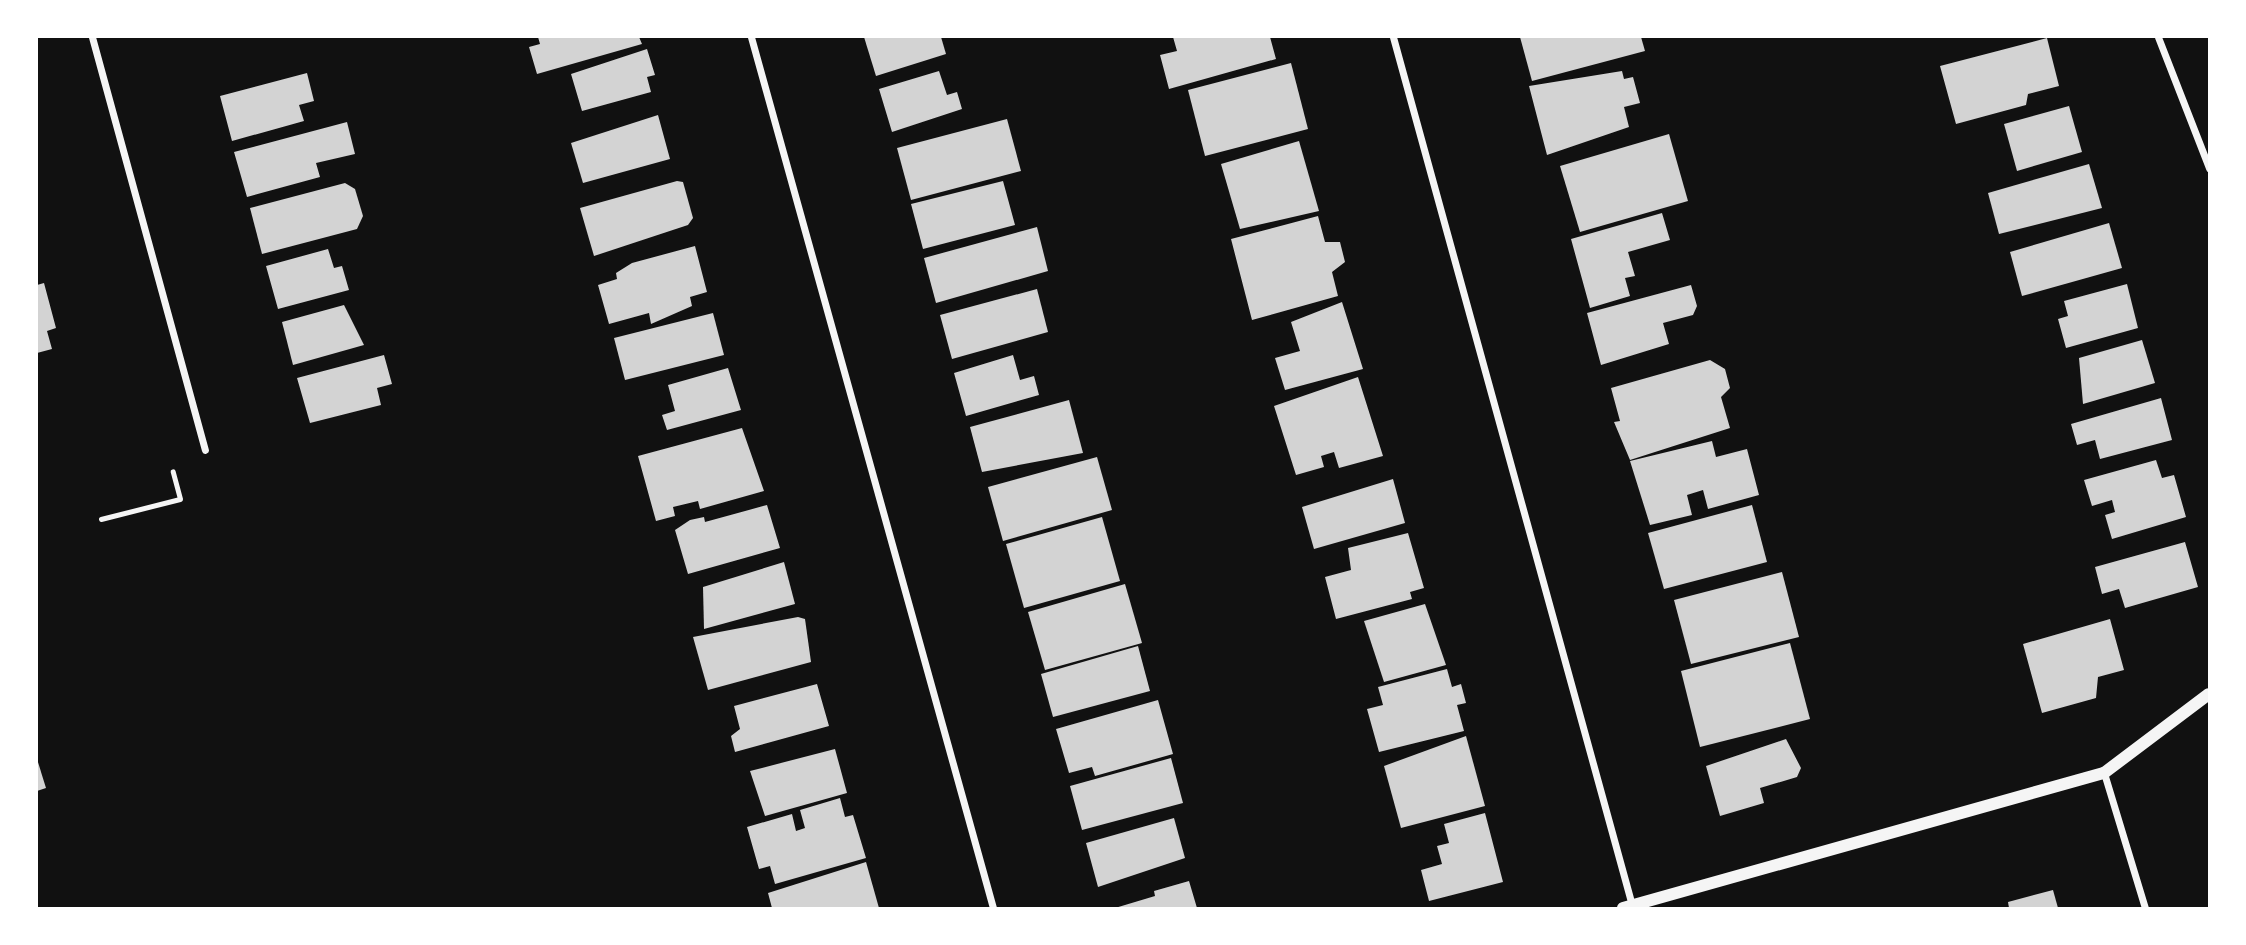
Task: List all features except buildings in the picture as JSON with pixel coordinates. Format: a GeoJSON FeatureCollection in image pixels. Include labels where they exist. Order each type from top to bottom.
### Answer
{"type":"FeatureCollection","features":[{"type":"Feature","properties":{"kind":"street"},"geometry":{"type":"LineString","coordinates":[[92,37],[205,450]]}},
{"type":"Feature","properties":{"kind":"street"},"geometry":{"type":"LineString","coordinates":[[751,37],[993,908]]}},
{"type":"Feature","properties":{"kind":"street"},"geometry":{"type":"LineString","coordinates":[[1393,37],[1628,907],[2104,774],[2209,694]]}},
{"type":"Feature","properties":{"kind":"street"},"geometry":{"type":"LineString","coordinates":[[2158,37],[2209,168]]}},
{"type":"Feature","properties":{"kind":"street"},"geometry":{"type":"LineString","coordinates":[[2104,774],[2145,908]]}},
{"type":"Feature","properties":{"kind":"path"},"geometry":{"type":"LineString","coordinates":[[101,519],[180,499],[173,472]]}}]}
